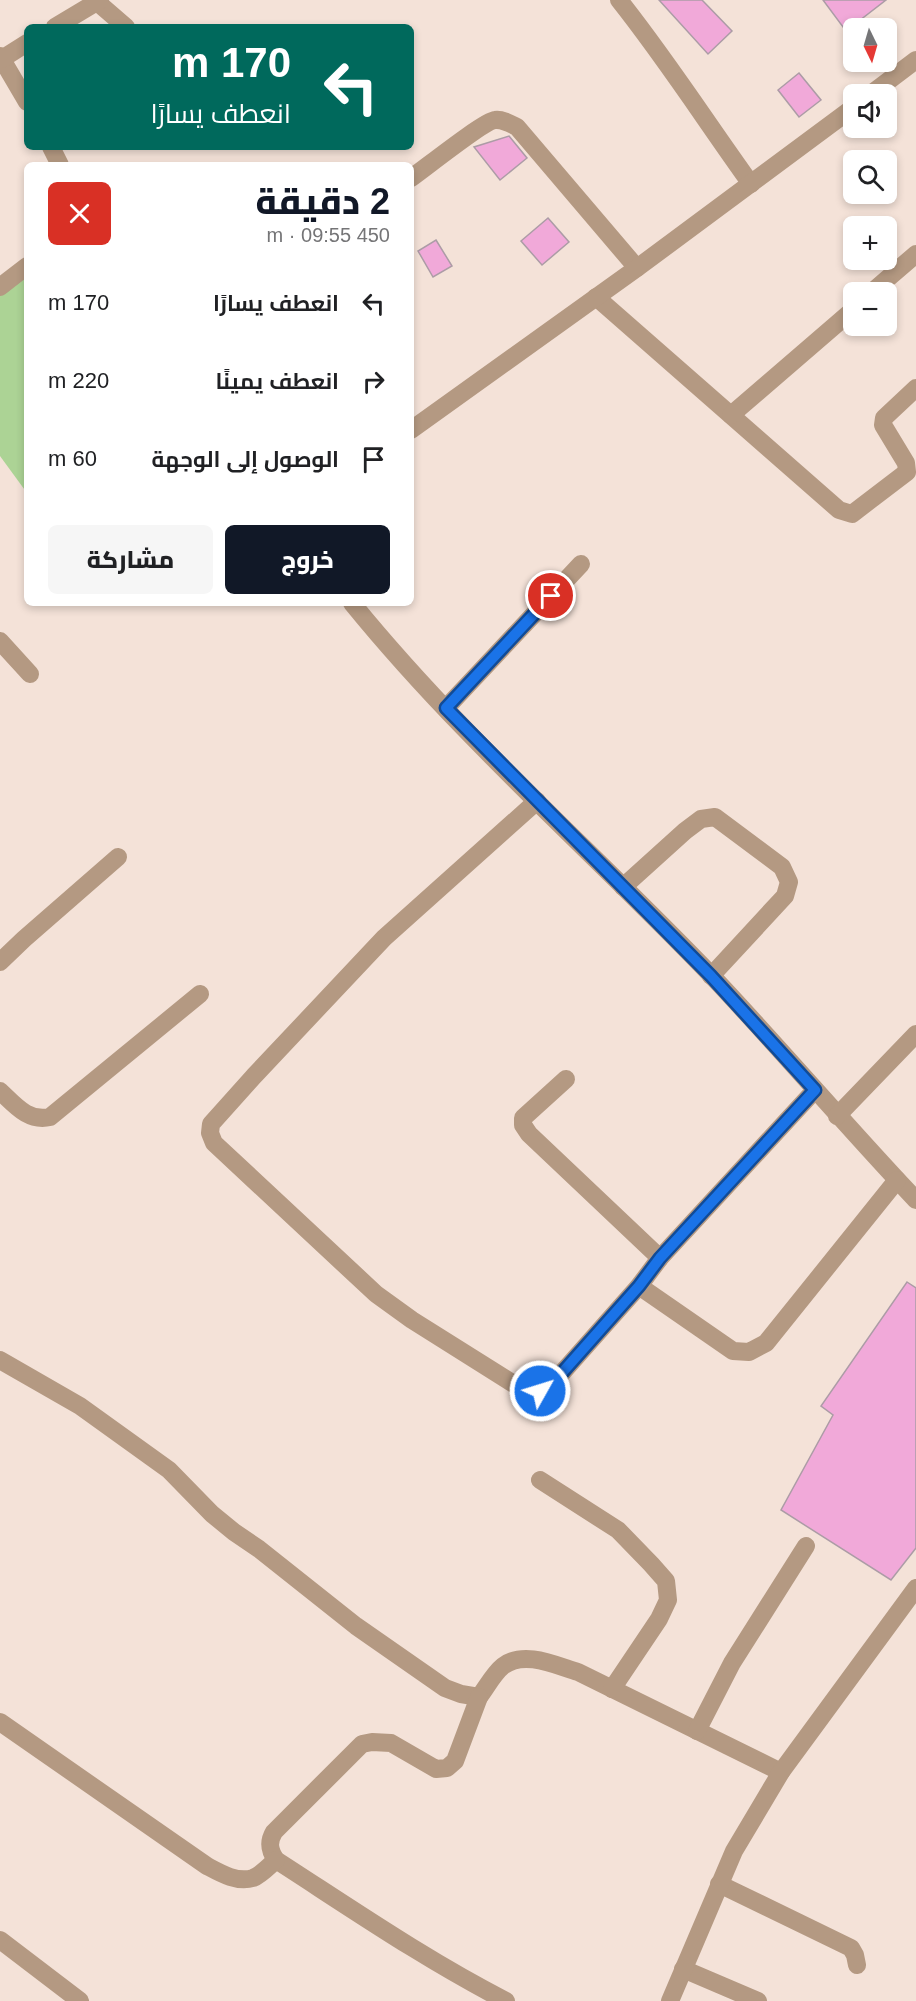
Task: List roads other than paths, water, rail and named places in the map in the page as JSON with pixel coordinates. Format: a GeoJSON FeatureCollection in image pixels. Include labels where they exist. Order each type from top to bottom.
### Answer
{"type":"FeatureCollection","features":[{"type":"Feature","properties":{"kind":"street"},"geometry":{"type":"LineString","coordinates":[[619,0],[655,45],[751,184]]}},
{"type":"Feature","properties":{"kind":"street"},"geometry":{"type":"LineString","coordinates":[[60,24],[99,1],[123,24]]}},
{"type":"Feature","properties":{"kind":"street"},"geometry":{"type":"LineString","coordinates":[[24,46],[1,57],[24,97]]}},
{"type":"Feature","properties":{"kind":"street"},"geometry":{"type":"LineString","coordinates":[[884,84],[916,60]]}},
{"type":"Feature","properties":{"kind":"street"},"geometry":{"type":"LineString","coordinates":[[414,428],[843,115]]}},
{"type":"Feature","properties":{"kind":"street"},"geometry":{"type":"LineString","coordinates":[[414,176],[481,127],[494,120],[507,122],[517,127],[636,268]]}},
{"type":"Feature","properties":{"kind":"street"},"geometry":{"type":"LineString","coordinates":[[884,282],[916,254]]}},
{"type":"Feature","properties":{"kind":"street"},"geometry":{"type":"LineString","coordinates":[[0,287],[24,268]]}},
{"type":"Feature","properties":{"kind":"street"},"geometry":{"type":"LineString","coordinates":[[596,297],[839,510],[852,514],[907,472],[906,463],[883,425],[884,418],[916,388]]}},
{"type":"Feature","properties":{"kind":"street"},"geometry":{"type":"LineString","coordinates":[[731,415],[843,318]]}},
{"type":"Feature","properties":{"kind":"street"},"geometry":{"type":"LineString","coordinates":[[446,708],[581,564]]}},
{"type":"Feature","properties":{"kind":"street"},"geometry":{"type":"LineString","coordinates":[[355,606],[446,708],[711,976],[916,1200]]}},
{"type":"Feature","properties":{"kind":"street"},"geometry":{"type":"LineString","coordinates":[[0,641],[30,674]]}},
{"type":"Feature","properties":{"kind":"street"},"geometry":{"type":"LineString","coordinates":[[537,801],[384,938],[220,1112],[211,1124],[210,1133],[214,1143],[376,1294],[412,1320],[525,1391],[540,1391],[553,1383],[639,1286],[660,1258],[815,1090]]}},
{"type":"Feature","properties":{"kind":"street"},"geometry":{"type":"LineString","coordinates":[[623,887],[701,819],[715,818],[782,867],[789,882],[785,896],[711,976]]}},
{"type":"Feature","properties":{"kind":"street"},"geometry":{"type":"LineString","coordinates":[[0,962],[118,857]]}},
{"type":"Feature","properties":{"kind":"street"},"geometry":{"type":"LineString","coordinates":[[0,1091],[24,1113],[40,1119],[50,1117],[200,994]]}},
{"type":"Feature","properties":{"kind":"street"},"geometry":{"type":"LineString","coordinates":[[837,1116],[916,1034]]}},
{"type":"Feature","properties":{"kind":"street"},"geometry":{"type":"LineString","coordinates":[[566,1079],[523,1118],[524,1125],[529,1134],[660,1258]]}},
{"type":"Feature","properties":{"kind":"street"},"geometry":{"type":"LineString","coordinates":[[639,1286],[733,1351],[749,1352],[766,1343],[897,1180]]}},
{"type":"Feature","properties":{"kind":"street"},"geometry":{"type":"LineString","coordinates":[[0,1360],[80,1406],[160,1463],[212,1514],[356,1626],[445,1688],[479,1697]]}},
{"type":"Feature","properties":{"kind":"street"},"geometry":{"type":"LineString","coordinates":[[540,1480],[618,1530],[666,1581],[668,1600],[659,1619],[612,1689]]}},
{"type":"Feature","properties":{"kind":"street"},"geometry":{"type":"LineString","coordinates":[[697,1731],[732,1663],[806,1546]]}},
{"type":"Feature","properties":{"kind":"street"},"geometry":{"type":"LineString","coordinates":[[670,2001],[734,1851],[781,1772],[916,1588]]}},
{"type":"Feature","properties":{"kind":"street"},"geometry":{"type":"LineString","coordinates":[[506,2001],[470,1983],[381,1930],[276,1860],[271,1853],[270,1839],[274,1832],[362,1744],[391,1743],[436,1769],[447,1768],[454,1761],[479,1697],[503,1666],[521,1659],[543,1661],[578,1672],[781,1772]]}},
{"type":"Feature","properties":{"kind":"street"},"geometry":{"type":"LineString","coordinates":[[0,1722],[223,1875],[243,1879],[255,1877],[276,1860]]}},
{"type":"Feature","properties":{"kind":"street"},"geometry":{"type":"LineString","coordinates":[[719,1884],[851,1948],[855,1955],[856,1965]]}},
{"type":"Feature","properties":{"kind":"street"},"geometry":{"type":"LineString","coordinates":[[0,1940],[80,2001]]}},
{"type":"Feature","properties":{"kind":"street"},"geometry":{"type":"LineString","coordinates":[[683,1969],[758,2001]]}}]}
